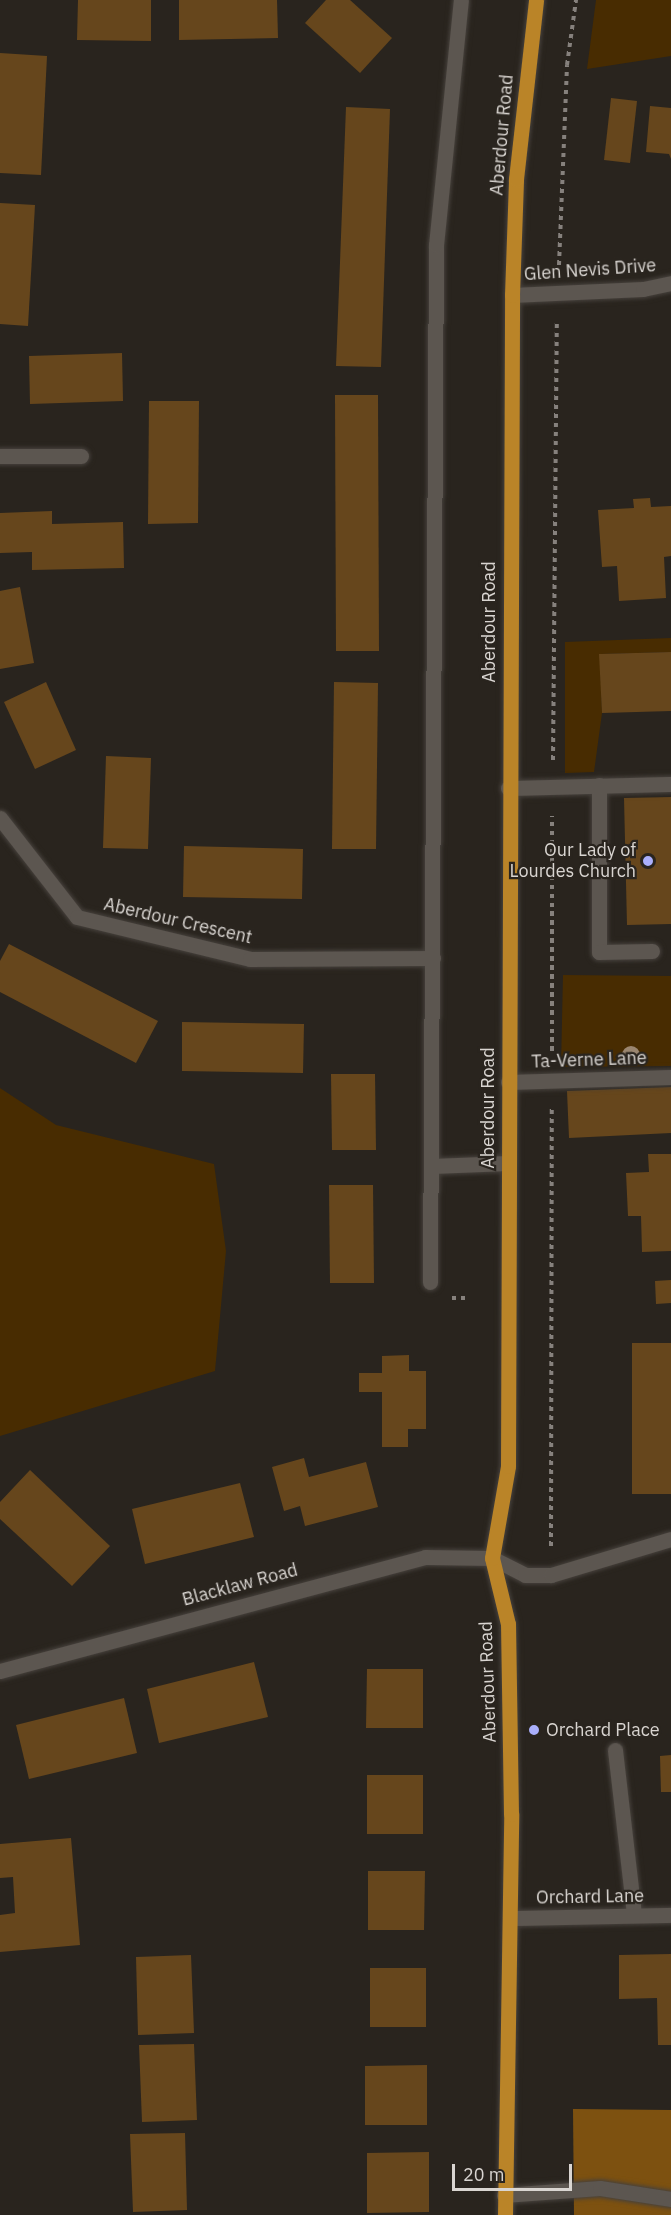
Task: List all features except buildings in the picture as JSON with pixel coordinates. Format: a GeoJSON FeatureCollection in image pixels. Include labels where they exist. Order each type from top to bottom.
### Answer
{"type":"FeatureCollection","features":[{"type":"Feature","properties":{"kind":"main road","name":"Aberdour Road"},"geometry":{"type":"LineString","coordinates":[[505,2215],[510,1918],[508,1624],[492,1558],[508,1466],[508,788],[512,295],[516,179],[536,0]]}},
{"type":"Feature","properties":{"kind":"street"},"geometry":{"type":"LineString","coordinates":[[430,1282],[433,1166],[436,245],[461,0]]}},
{"type":"Feature","properties":{"kind":"street","name":"Glen Nevis Drive"},"geometry":{"type":"LineString","coordinates":[[512,295],[643,289],[671,283]]}},
{"type":"Feature","properties":{"kind":"street"},"geometry":{"type":"LineString","coordinates":[[0,456],[81,456]]}},
{"type":"Feature","properties":{"kind":"street"},"geometry":{"type":"LineString","coordinates":[[508,788],[671,784]]}},
{"type":"Feature","properties":{"kind":"street"},"geometry":{"type":"LineString","coordinates":[[599,785],[599,952],[652,951]]}},
{"type":"Feature","properties":{"kind":"street","name":"Aberdour Crescent"},"geometry":{"type":"LineString","coordinates":[[0,818],[77,917],[250,959],[433,958]]}},
{"type":"Feature","properties":{"kind":"street","name":"Ta-Verne Lane"},"geometry":{"type":"LineString","coordinates":[[508,1082],[671,1077]]}},
{"type":"Feature","properties":{"kind":"street"},"geometry":{"type":"LineString","coordinates":[[433,1166],[507,1163]]}},
{"type":"Feature","properties":{"kind":"street"},"geometry":{"type":"LineString","coordinates":[[492,1558],[525,1575],[551,1575],[671,1539]]}},
{"type":"Feature","properties":{"kind":"street","name":"Blacklaw Road"},"geometry":{"type":"LineString","coordinates":[[0,1671],[398,1562],[425,1557],[492,1558]]}},
{"type":"Feature","properties":{"kind":"street"},"geometry":{"type":"LineString","coordinates":[[615,1750],[634,1915]]}},
{"type":"Feature","properties":{"kind":"street","name":"Orchard Lane"},"geometry":{"type":"LineString","coordinates":[[510,1918],[671,1915]]}},
{"type":"Feature","properties":{"kind":"street"},"geometry":{"type":"LineString","coordinates":[[504,2195],[600,2188],[671,2199]]}},
{"type":"Feature","properties":{"kind":"shaded area"},"geometry":{"type":"Polygon","coordinates":[[[596,0],[671,0],[671,56],[587,69],[596,0]]]}},
{"type":"Feature","properties":{"kind":"shaded area"},"geometry":{"type":"Polygon","coordinates":[[[671,638],[671,652],[600,654],[602,713],[594,772],[565,773],[565,642],[671,638]]]}},
{"type":"Feature","properties":{"kind":"shaded area"},"geometry":{"type":"Polygon","coordinates":[[[563,975],[671,976],[671,1066],[561,1067],[563,975]]]}},
{"type":"Feature","properties":{"kind":"shaded area"},"geometry":{"type":"Polygon","coordinates":[[[0,1088],[56,1125],[214,1164],[226,1251],[215,1371],[0,1436],[0,1088]]]}},
{"type":"Feature","properties":{"kind":"shaded area"},"geometry":{"type":"Polygon","coordinates":[[[573,2109],[671,2110],[671,2215],[574,2215],[573,2109]]]}},
{"type":"Feature","properties":{"kind":"place","name":"Our Lady of Lourdes Church"},"geometry":{"type":"Point","coordinates":[648,861]}},
{"type":"Feature","properties":{"kind":"place","name":"Orchard Place"},"geometry":{"type":"Point","coordinates":[534,1730]}}]}
